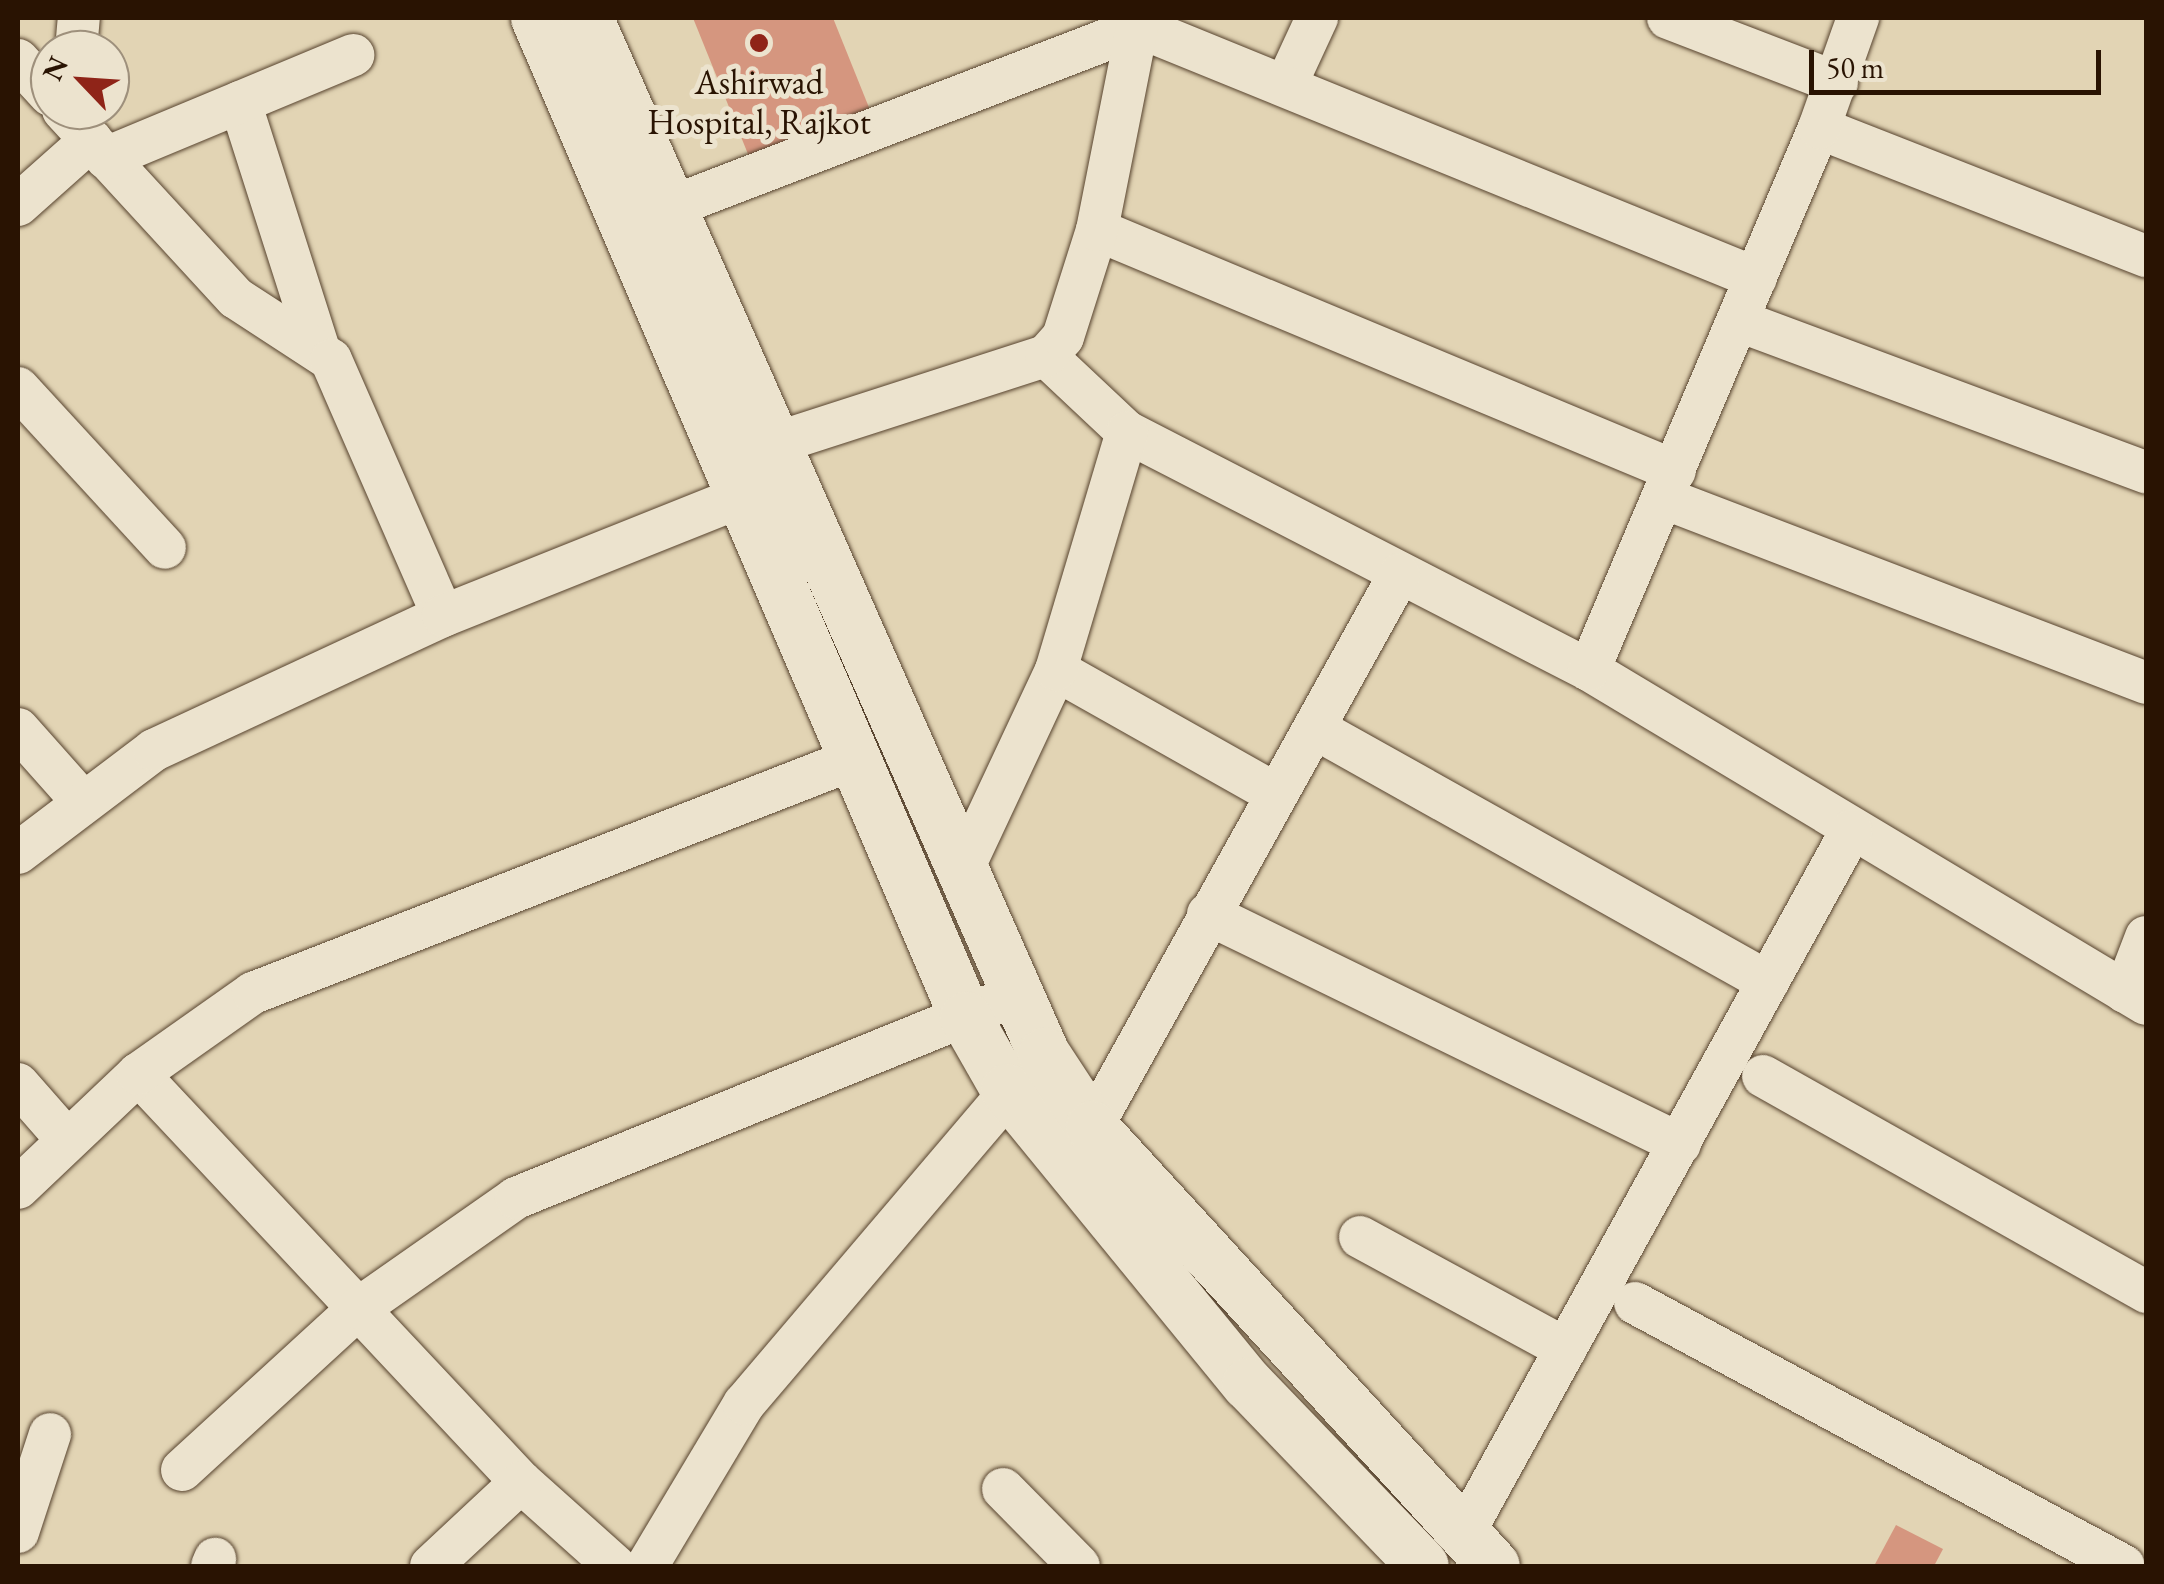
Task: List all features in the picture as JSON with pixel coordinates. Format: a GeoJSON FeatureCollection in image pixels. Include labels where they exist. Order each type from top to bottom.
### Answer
{"type":"FeatureCollection","features":[{"type":"Feature","properties":{"kind":"street"},"geometry":{"type":"LineString","coordinates":[[538,18],[966,1018],[1007,1090],[1080,1149],[1479,1550],[1566,1349],[1852,831]]}},
{"type":"Feature","properties":{"kind":"street"},"geometry":{"type":"LineString","coordinates":[[587,18],[676,206],[1014,996],[1044,1054],[1080,1149],[1248,1384],[1408,1561]]}},
{"type":"Feature","properties":{"kind":"street"},"geometry":{"type":"LineString","coordinates":[[1286,85],[1318,18]]}},
{"type":"Feature","properties":{"kind":"street"},"geometry":{"type":"LineString","coordinates":[[1668,18],[1837,83]]}},
{"type":"Feature","properties":{"kind":"street"},"geometry":{"type":"LineString","coordinates":[[1590,670],[1819,128],[1858,18]]}},
{"type":"Feature","properties":{"kind":"street"},"geometry":{"type":"LineString","coordinates":[[676,206],[1139,22],[1756,278]]}},
{"type":"Feature","properties":{"kind":"street"},"geometry":{"type":"LineString","coordinates":[[776,443],[1046,356],[1074,312],[1097,230],[1139,22]]}},
{"type":"Feature","properties":{"kind":"street"},"geometry":{"type":"LineString","coordinates":[[130,115],[240,102],[352,55]]}},
{"type":"Feature","properties":{"kind":"street"},"geometry":{"type":"LineString","coordinates":[[240,102],[318,347],[344,379],[443,616]]}},
{"type":"Feature","properties":{"kind":"street"},"geometry":{"type":"LineString","coordinates":[[1819,128],[2146,256]]}},
{"type":"Feature","properties":{"kind":"street"},"geometry":{"type":"LineString","coordinates":[[18,206],[70,130]]}},
{"type":"Feature","properties":{"kind":"street"},"geometry":{"type":"LineString","coordinates":[[83,130],[259,318],[318,347]]}},
{"type":"Feature","properties":{"kind":"street"},"geometry":{"type":"LineString","coordinates":[[1097,230],[1670,485],[2146,683]]}},
{"type":"Feature","properties":{"kind":"street"},"geometry":{"type":"LineString","coordinates":[[1739,321],[2146,472]]}},
{"type":"Feature","properties":{"kind":"street"},"geometry":{"type":"LineString","coordinates":[[1046,356],[1127,432],[1590,670],[1852,831],[2136,998],[2146,937]]}},
{"type":"Feature","properties":{"kind":"street"},"geometry":{"type":"LineString","coordinates":[[18,388],[165,548]]}},
{"type":"Feature","properties":{"kind":"street"},"geometry":{"type":"LineString","coordinates":[[961,873],[1056,670],[1127,432]]}},
{"type":"Feature","properties":{"kind":"street"},"geometry":{"type":"LineString","coordinates":[[18,853],[81,800],[154,750],[443,616],[744,496]]}},
{"type":"Feature","properties":{"kind":"street"},"geometry":{"type":"LineString","coordinates":[[1080,1149],[1399,575]]}},
{"type":"Feature","properties":{"kind":"street"},"geometry":{"type":"LineString","coordinates":[[1056,670],[1276,794]]}},
{"type":"Feature","properties":{"kind":"street"},"geometry":{"type":"LineString","coordinates":[[18,729],[81,800]]}},
{"type":"Feature","properties":{"kind":"street"},"geometry":{"type":"LineString","coordinates":[[1316,729],[1768,982]]}},
{"type":"Feature","properties":{"kind":"street"},"geometry":{"type":"LineString","coordinates":[[18,1188],[138,1074],[254,993],[854,759]]}},
{"type":"Feature","properties":{"kind":"street"},"geometry":{"type":"LineString","coordinates":[[1208,914],[1680,1144]]}},
{"type":"Feature","properties":{"kind":"street"},"geometry":{"type":"LineString","coordinates":[[182,1470],[359,1308],[516,1198],[1014,996]]}},
{"type":"Feature","properties":{"kind":"street"},"geometry":{"type":"LineString","coordinates":[[647,1566],[744,1404],[1007,1090],[1044,1054]]}},
{"type":"Feature","properties":{"kind":"street"},"geometry":{"type":"LineString","coordinates":[[138,1074],[520,1482],[615,1566]]}},
{"type":"Feature","properties":{"kind":"street"},"geometry":{"type":"LineString","coordinates":[[1764,1076],[2146,1292]]}},
{"type":"Feature","properties":{"kind":"street"},"geometry":{"type":"LineString","coordinates":[[18,1084],[67,1140]]}},
{"type":"Feature","properties":{"kind":"street"},"geometry":{"type":"LineString","coordinates":[[1360,1237],[1566,1349]]}},
{"type":"Feature","properties":{"kind":"street"},"geometry":{"type":"LineString","coordinates":[[1635,1304],[2124,1566]]}},
{"type":"Feature","properties":{"kind":"street"},"geometry":{"type":"LineString","coordinates":[[18,1532],[50,1434]]}},
{"type":"Feature","properties":{"kind":"street"},"geometry":{"type":"LineString","coordinates":[[431,1566],[520,1482]]}},
{"type":"Feature","properties":{"kind":"street"},"geometry":{"type":"LineString","coordinates":[[1003,1489],[1079,1566]]}},
{"type":"Feature","properties":{"kind":"building"},"geometry":{"type":"Polygon","coordinates":[[[693,18],[833,18],[872,115],[752,164],[693,18]]]}},
{"type":"Feature","properties":{"kind":"building"},"geometry":{"type":"Polygon","coordinates":[[[1896,1525],[1943,1549],[1934,1566],[1874,1566],[1896,1525]]]}},
{"type":"Feature","properties":{"kind":"place","name":"Ashirwad Hospital, Rajkot"},"geometry":{"type":"Point","coordinates":[759,43]}}]}
